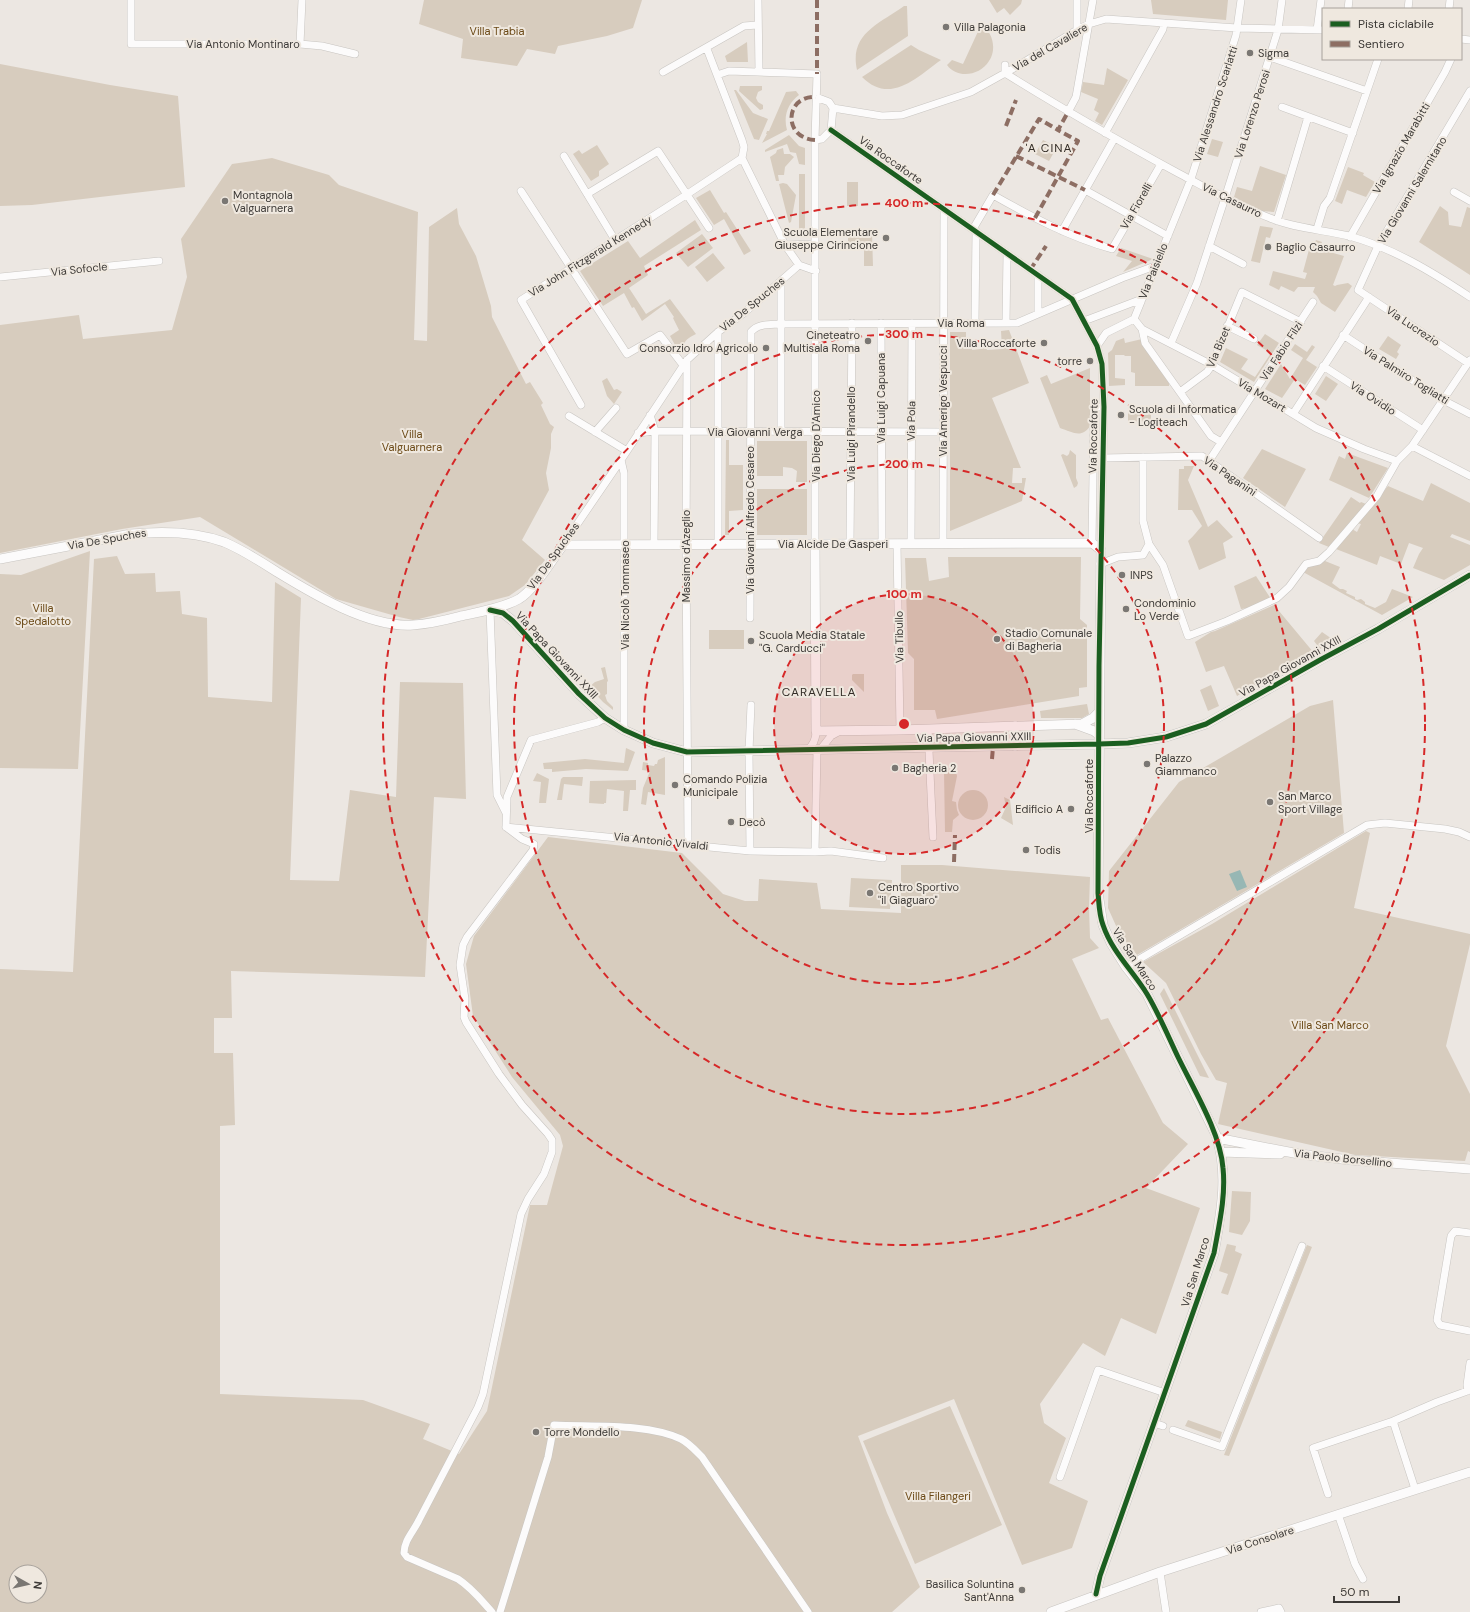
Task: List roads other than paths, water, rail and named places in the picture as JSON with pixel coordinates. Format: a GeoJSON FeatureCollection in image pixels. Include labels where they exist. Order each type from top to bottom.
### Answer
{"type":"FeatureCollection","features":[{"type":"Feature","properties":{"kind":"street","name":"Via Antonio Montinaro"},"geometry":{"type":"LineString","coordinates":[[131,0],[131,44],[300,44],[322,46],[355,54]]}},
{"type":"Feature","properties":{"kind":"street"},"geometry":{"type":"LineString","coordinates":[[300,44],[302,0]]}},
{"type":"Feature","properties":{"kind":"street"},"geometry":{"type":"LineString","coordinates":[[717,75],[729,71],[759,72],[757,25],[758,0]]}},
{"type":"Feature","properties":{"kind":"street"},"geometry":{"type":"LineString","coordinates":[[1077,0],[1077,30]]}},
{"type":"Feature","properties":{"kind":"street"},"geometry":{"type":"LineString","coordinates":[[1068,112],[1076,97],[1094,0]]}},
{"type":"Feature","properties":{"kind":"street","name":"Via Alessandro Scarlatti"},"geometry":{"type":"LineString","coordinates":[[1190,179],[1238,28],[1241,0]]}},
{"type":"Feature","properties":{"kind":"street","name":"Via Lorenzo Perosi"},"geometry":{"type":"LineString","coordinates":[[1171,343],[1197,283],[1210,246],[1270,58],[1278,30],[1282,0]]}},
{"type":"Feature","properties":{"kind":"street"},"geometry":{"type":"LineString","coordinates":[[1320,30],[1321,0]]}},
{"type":"Feature","properties":{"kind":"street","name":"Via del Cavaliere"},"geometry":{"type":"LineString","coordinates":[[833,108],[882,116],[902,115],[971,92],[1077,30],[1089,24],[1106,19],[1238,28],[1320,30]]}},
{"type":"Feature","properties":{"kind":"street"},"geometry":{"type":"LineString","coordinates":[[1105,133],[1163,29],[1164,23]]}},
{"type":"Feature","properties":{"kind":"street"},"geometry":{"type":"LineString","coordinates":[[664,72],[707,49],[744,26],[757,25]]}},
{"type":"Feature","properties":{"kind":"street"},"geometry":{"type":"LineString","coordinates":[[707,49],[742,140],[744,147],[742,158],[785,245],[799,265],[816,271]]}},
{"type":"Feature","properties":{"kind":"street"},"geometry":{"type":"LineString","coordinates":[[1270,58],[1367,91]]}},
{"type":"Feature","properties":{"kind":"street"},"geometry":{"type":"LineString","coordinates":[[1317,229],[1324,206],[1330,198],[1378,60]]}},
{"type":"Feature","properties":{"kind":"street","name":"Via Ignazio Marabitti"},"geometry":{"type":"LineString","coordinates":[[1350,237],[1451,60]]}},
{"type":"Feature","properties":{"kind":"street"},"geometry":{"type":"LineString","coordinates":[[1005,66],[1005,73]]}},
{"type":"Feature","properties":{"kind":"street","name":"Via Diego D'Amico"},"geometry":{"type":"LineString","coordinates":[[759,72],[817,74],[815,140],[816,731]]}},
{"type":"Feature","properties":{"kind":"street","name":"Via Casaurro"},"geometry":{"type":"LineString","coordinates":[[1005,73],[1114,139],[1225,198],[1277,221],[1350,237],[1403,256],[1470,297]]}},
{"type":"Feature","properties":{"kind":"street","name":"Via Giovanni Salernitano"},"geometry":{"type":"LineString","coordinates":[[1358,290],[1378,246],[1470,92]]}},
{"type":"Feature","properties":{"kind":"street"},"geometry":{"type":"LineString","coordinates":[[815,140],[822,139],[831,130],[833,108],[829,102],[816,96]]}},
{"type":"Feature","properties":{"kind":"street"},"geometry":{"type":"LineString","coordinates":[[1282,107],[1353,133]]}},
{"type":"Feature","properties":{"kind":"street"},"geometry":{"type":"LineString","coordinates":[[1277,221],[1308,117]]}},
{"type":"Feature","properties":{"kind":"street","name":"Via Roccaforte"},"geometry":{"type":"LineString","coordinates":[[831,130],[1072,299],[1097,346],[1102,364],[1104,407],[1100,564],[1099,874]]}},
{"type":"Feature","properties":{"kind":"street"},"geometry":{"type":"LineString","coordinates":[[975,323],[974,230],[993,195],[1041,222],[1062,231],[1114,139]]}},
{"type":"Feature","properties":{"kind":"street"},"geometry":{"type":"LineString","coordinates":[[587,194],[658,151],[709,228]]}},
{"type":"Feature","properties":{"kind":"street"},"geometry":{"type":"LineString","coordinates":[[564,156],[615,240]]}},
{"type":"Feature","properties":{"kind":"street","name":"Via John Fitzgerald Kennedy"},"geometry":{"type":"LineString","coordinates":[[581,405],[521,300],[742,158]]}},
{"type":"Feature","properties":{"kind":"street","name":"Via Fiorelli"},"geometry":{"type":"LineString","coordinates":[[1062,231],[1097,245],[1112,249],[1161,164]]}},
{"type":"Feature","properties":{"kind":"street","name":"Via Paisiello"},"geometry":{"type":"LineString","coordinates":[[1134,319],[1190,179]]}},
{"type":"Feature","properties":{"kind":"street"},"geometry":{"type":"LineString","coordinates":[[1085,190],[1168,236]]}},
{"type":"Feature","properties":{"kind":"street"},"geometry":{"type":"LineString","coordinates":[[521,191],[627,354],[660,335],[685,362]]}},
{"type":"Feature","properties":{"kind":"street"},"geometry":{"type":"LineString","coordinates":[[1454,192],[1470,201]]}},
{"type":"Feature","properties":{"kind":"street","name":"Via Amerigo Vespucci"},"geometry":{"type":"LineString","coordinates":[[943,544],[944,210]]}},
{"type":"Feature","properties":{"kind":"street"},"geometry":{"type":"LineString","coordinates":[[785,245],[815,244]]}},
{"type":"Feature","properties":{"kind":"street"},"geometry":{"type":"LineString","coordinates":[[1210,246],[1244,264]]}},
{"type":"Feature","properties":{"kind":"street"},"geometry":{"type":"LineString","coordinates":[[1006,323],[1007,254]]}},
{"type":"Feature","properties":{"kind":"street","name":"Via Sofocle"},"geometry":{"type":"LineString","coordinates":[[0,277],[159,261]]}},
{"type":"Feature","properties":{"kind":"street","name":"Via De Spuches"},"geometry":{"type":"LineString","coordinates":[[0,559],[131,534],[150,532],[189,534],[224,542],[250,555],[322,599],[358,615],[394,624],[413,625],[490,610],[519,599],[537,580],[563,545],[621,460],[685,362],[718,332],[744,313],[799,265]]}},
{"type":"Feature","properties":{"kind":"street","name":"Via Roma"},"geometry":{"type":"LineString","coordinates":[[755,327],[760,325],[782,324],[1018,323],[1122,278],[1156,266]]}},
{"type":"Feature","properties":{"kind":"street"},"geometry":{"type":"LineString","coordinates":[[1038,275],[1038,314]]}},
{"type":"Feature","properties":{"kind":"street"},"geometry":{"type":"LineString","coordinates":[[781,281],[781,432]]}},
{"type":"Feature","properties":{"kind":"street","name":"Via Lucrezio"},"geometry":{"type":"LineString","coordinates":[[1358,290],[1469,361]]}},
{"type":"Feature","properties":{"kind":"street","name":"Via Bizet"},"geometry":{"type":"LineString","coordinates":[[1180,392],[1208,372],[1242,292],[1301,322]]}},
{"type":"Feature","properties":{"kind":"street"},"geometry":{"type":"LineString","coordinates":[[1293,414],[1369,297]]}},
{"type":"Feature","properties":{"kind":"street"},"geometry":{"type":"LineString","coordinates":[[1084,321],[1142,299]]}},
{"type":"Feature","properties":{"kind":"street","name":"Via Fabio Filzi"},"geometry":{"type":"LineString","coordinates":[[1209,461],[1313,302]]}},
{"type":"Feature","properties":{"kind":"street"},"geometry":{"type":"LineString","coordinates":[[1097,346],[1106,333],[1134,319]]}},
{"type":"Feature","properties":{"kind":"street","name":"Via Mozart"},"geometry":{"type":"LineString","coordinates":[[1134,319],[1142,329],[1212,365],[1316,428],[1364,449],[1397,461]]}},
{"type":"Feature","properties":{"kind":"street","name":"Via Luigi Pirandello"},"geometry":{"type":"LineString","coordinates":[[850,544],[852,323]]}},
{"type":"Feature","properties":{"kind":"street","name":"Via Luigi Capuana"},"geometry":{"type":"LineString","coordinates":[[881,323],[882,544]]}},
{"type":"Feature","properties":{"kind":"street","name":"Via Pola"},"geometry":{"type":"LineString","coordinates":[[911,544],[912,323]]}},
{"type":"Feature","properties":{"kind":"street"},"geometry":{"type":"LineString","coordinates":[[1227,326],[1254,339]]}},
{"type":"Feature","properties":{"kind":"street","name":"Via Giovanni Alfredo Cesareo"},"geometry":{"type":"LineString","coordinates":[[750,618],[751,332],[755,327]]}},
{"type":"Feature","properties":{"kind":"street"},"geometry":{"type":"LineString","coordinates":[[1142,329],[1145,343],[1210,436],[1221,442]]}},
{"type":"Feature","properties":{"kind":"street"},"geometry":{"type":"LineString","coordinates":[[718,332],[718,545]]}},
{"type":"Feature","properties":{"kind":"street","name":"Via Palmiro Togliatti"},"geometry":{"type":"LineString","coordinates":[[1343,335],[1443,400],[1470,414]]}},
{"type":"Feature","properties":{"kind":"street"},"geometry":{"type":"LineString","coordinates":[[1143,457],[1143,521],[1149,544],[1163,565],[1188,636],[1227,621],[1277,598],[1290,587],[1306,564],[1319,561],[1336,545],[1377,496],[1397,461],[1412,446],[1469,361]]}},
{"type":"Feature","properties":{"kind":"street","name":"Massimo d'Azeglio"},"geometry":{"type":"LineString","coordinates":[[685,362],[688,844]]}},
{"type":"Feature","properties":{"kind":"street","name":"Via Ovidio"},"geometry":{"type":"LineString","coordinates":[[1323,366],[1423,430]]}},
{"type":"Feature","properties":{"kind":"street"},"geometry":{"type":"LineString","coordinates":[[1101,550],[1092,543],[1093,452],[1094,407],[1104,407]]}},
{"type":"Feature","properties":{"kind":"street"},"geometry":{"type":"LineString","coordinates":[[595,432],[616,408]]}},
{"type":"Feature","properties":{"kind":"street"},"geometry":{"type":"LineString","coordinates":[[650,415],[655,431],[654,544]]}},
{"type":"Feature","properties":{"kind":"street"},"geometry":{"type":"LineString","coordinates":[[569,416],[627,451]]}},
{"type":"Feature","properties":{"kind":"street","name":"Via Giovanni Verga"},"geometry":{"type":"LineString","coordinates":[[638,433],[655,431],[944,432]]}},
{"type":"Feature","properties":{"kind":"street"},"geometry":{"type":"LineString","coordinates":[[1412,446],[1470,476]]}},
{"type":"Feature","properties":{"kind":"street","name":"Via Paganini"},"geometry":{"type":"LineString","coordinates":[[1093,452],[1103,455],[1143,457],[1202,456],[1320,538]]}},
{"type":"Feature","properties":{"kind":"street","name":"Via Nicolò Tommaseo"},"geometry":{"type":"LineString","coordinates":[[621,460],[624,473],[625,544],[624,730]]}},
{"type":"Feature","properties":{"kind":"street","name":"Via Alcide De Gasperi"},"geometry":{"type":"LineString","coordinates":[[563,545],[1092,543]]}},
{"type":"Feature","properties":{"kind":"street","name":"Via Tibullo"},"geometry":{"type":"LineString","coordinates":[[897,544],[900,730]]}},
{"type":"Feature","properties":{"kind":"street"},"geometry":{"type":"LineString","coordinates":[[1100,564],[1118,557],[1144,555],[1149,544]]}},
{"type":"Feature","properties":{"kind":"street","name":"Via Papa Giovanni XXIII"},"geometry":{"type":"LineString","coordinates":[[490,610],[503,614],[513,621],[578,694],[605,718],[624,730],[652,743],[687,752],[929,747],[1015,747],[1099,740],[1128,743],[1166,737],[1206,724],[1378,629],[1470,574]]}},
{"type":"Feature","properties":{"kind":"street"},"geometry":{"type":"LineString","coordinates":[[513,621],[514,608],[519,599]]}},
{"type":"Feature","properties":{"kind":"street"},"geometry":{"type":"LineString","coordinates":[[490,610],[497,795],[506,813]]}},
{"type":"Feature","properties":{"kind":"street"},"geometry":{"type":"LineString","coordinates":[[750,851],[749,751],[751,705]]}},
{"type":"Feature","properties":{"kind":"street","name":"Via Papa Giovanni XXIII"},"geometry":{"type":"LineString","coordinates":[[816,731],[900,730],[1015,725],[1082,724],[1099,712]]}},
{"type":"Feature","properties":{"kind":"street"},"geometry":{"type":"LineString","coordinates":[[492,1612],[472,1589],[458,1579],[407,1557],[404,1553],[406,1543],[478,1407],[483,1394],[521,1214],[528,1199],[544,1174],[552,1152],[552,1140],[522,1105],[499,1074],[464,1017],[466,999],[460,965],[463,945],[467,937],[533,850],[534,844],[522,839],[506,827],[507,797],[532,740],[598,722],[605,718]]}},
{"type":"Feature","properties":{"kind":"street"},"geometry":{"type":"LineString","coordinates":[[1075,724],[1094,731],[1099,740]]}},
{"type":"Feature","properties":{"kind":"street"},"geometry":{"type":"LineString","coordinates":[[1015,725],[1015,747]]}},
{"type":"Feature","properties":{"kind":"street"},"geometry":{"type":"LineString","coordinates":[[928,729],[933,837]]}},
{"type":"Feature","properties":{"kind":"street"},"geometry":{"type":"LineString","coordinates":[[807,750],[816,738],[816,731]]}},
{"type":"Feature","properties":{"kind":"street"},"geometry":{"type":"LineString","coordinates":[[815,852],[818,750],[831,736],[840,731]]}},
{"type":"Feature","properties":{"kind":"street"},"geometry":{"type":"LineString","coordinates":[[1126,966],[1366,825],[1385,824],[1445,829],[1459,832],[1470,837]]}},
{"type":"Feature","properties":{"kind":"street","name":"Via Antonio Vivaldi"},"geometry":{"type":"LineString","coordinates":[[506,827],[750,851],[831,851],[883,858]]}},
{"type":"Feature","properties":{"kind":"street","name":"Via San Marco"},"geometry":{"type":"LineString","coordinates":[[1096,1594],[1100,1576],[1214,1252],[1222,1196],[1224,1169],[1217,1138],[1147,994],[1111,943],[1102,925],[1098,892],[1099,874]]}},
{"type":"Feature","properties":{"kind":"street","name":"Via Paolo Borsellino"},"geometry":{"type":"LineString","coordinates":[[1217,1138],[1299,1154],[1350,1160],[1470,1169]]}},
{"type":"Feature","properties":{"kind":"street"},"geometry":{"type":"LineString","coordinates":[[1221,1152],[1244,1154],[1299,1154]]}},
{"type":"Feature","properties":{"kind":"street"},"geometry":{"type":"LineString","coordinates":[[1470,1233],[1454,1231],[1451,1236],[1437,1320],[1440,1325],[1470,1330]]}},
{"type":"Feature","properties":{"kind":"street"},"geometry":{"type":"LineString","coordinates":[[1172,1430],[1222,1446],[1302,1246]]}},
{"type":"Feature","properties":{"kind":"street"},"geometry":{"type":"LineString","coordinates":[[1328,1494],[1313,1448],[1393,1421],[1437,1402],[1469,1391],[1466,1385],[1470,1363]]}},
{"type":"Feature","properties":{"kind":"street"},"geometry":{"type":"LineString","coordinates":[[1060,1478],[1098,1370],[1165,1393]]}},
{"type":"Feature","properties":{"kind":"street"},"geometry":{"type":"LineString","coordinates":[[1393,1421],[1415,1489]]}},
{"type":"Feature","properties":{"kind":"street"},"geometry":{"type":"LineString","coordinates":[[1154,1423],[1163,1426]]}},
{"type":"Feature","properties":{"kind":"street"},"geometry":{"type":"LineString","coordinates":[[500,1612],[548,1457],[554,1425],[643,1428],[658,1431],[681,1440],[702,1457],[808,1612]]}},
{"type":"Feature","properties":{"kind":"street","name":"Via Consolare"},"geometry":{"type":"LineString","coordinates":[[1051,1612],[1096,1594],[1160,1572],[1470,1472]]}},
{"type":"Feature","properties":{"kind":"street"},"geometry":{"type":"LineString","coordinates":[[1338,1514],[1355,1564],[1362,1579]]}},
{"type":"Feature","properties":{"kind":"street"},"geometry":{"type":"LineString","coordinates":[[1160,1572],[1166,1612]]}},
{"type":"Feature","properties":{"kind":"street"},"geometry":{"type":"LineString","coordinates":[[1261,1612],[1279,1608],[1281,1612]]}},
{"type":"Feature","properties":{"kind":"water"},"geometry":{"type":"Polygon","coordinates":[[[1240,870],[1247,887],[1237,891],[1229,874],[1240,870]]]}},
{"type":"Feature","properties":{"kind":"place","name":"Villa Palagonia"},"geometry":{"type":"Point","coordinates":[946,27]}},
{"type":"Feature","properties":{"kind":"place","name":"Sigma"},"geometry":{"type":"Point","coordinates":[1250,53]}},
{"type":"Feature","properties":{"kind":"place","name":"Montagnola Valguarnera"},"geometry":{"type":"Point","coordinates":[225,201]}},
{"type":"Feature","properties":{"kind":"place","name":"Scuola Elementare Giuseppe Cirincione"},"geometry":{"type":"Point","coordinates":[886,238]}},
{"type":"Feature","properties":{"kind":"place","name":"Baglio Casaurro"},"geometry":{"type":"Point","coordinates":[1268,247]}},
{"type":"Feature","properties":{"kind":"place","name":"Cineteatro Multisala Roma"},"geometry":{"type":"Point","coordinates":[868,341]}},
{"type":"Feature","properties":{"kind":"place","name":"Villa Roccaforte"},"geometry":{"type":"Point","coordinates":[1044,343]}},
{"type":"Feature","properties":{"kind":"place","name":"Consorzio Idro Agricolo"},"geometry":{"type":"Point","coordinates":[766,348]}},
{"type":"Feature","properties":{"kind":"place","name":"torre"},"geometry":{"type":"Point","coordinates":[1090,361]}},
{"type":"Feature","properties":{"kind":"place","name":"Scuola di Informatica - Logiteach"},"geometry":{"type":"Point","coordinates":[1121,415]}},
{"type":"Feature","properties":{"kind":"place","name":"INPS"},"geometry":{"type":"Point","coordinates":[1122,575]}},
{"type":"Feature","properties":{"kind":"place","name":"Condominio Lo Verde"},"geometry":{"type":"Point","coordinates":[1126,609]}},
{"type":"Feature","properties":{"kind":"place","name":"Stadio Comunale di Bagheria"},"geometry":{"type":"Point","coordinates":[997,639]}},
{"type":"Feature","properties":{"kind":"place","name":"Scuola Media Statale \"G. Carducci\""},"geometry":{"type":"Point","coordinates":[751,641]}},
{"type":"Feature","properties":{"kind":"place","name":"Palazzo Giammanco"},"geometry":{"type":"Point","coordinates":[1147,764]}},
{"type":"Feature","properties":{"kind":"place","name":"Bagheria 2"},"geometry":{"type":"Point","coordinates":[895,768]}},
{"type":"Feature","properties":{"kind":"place","name":"Comando Polizia Municipale"},"geometry":{"type":"Point","coordinates":[675,785]}},
{"type":"Feature","properties":{"kind":"place","name":"San Marco Sport Village"},"geometry":{"type":"Point","coordinates":[1270,802]}},
{"type":"Feature","properties":{"kind":"place","name":"Edificio A"},"geometry":{"type":"Point","coordinates":[1071,809]}},
{"type":"Feature","properties":{"kind":"place","name":"Decò"},"geometry":{"type":"Point","coordinates":[731,822]}},
{"type":"Feature","properties":{"kind":"place","name":"Todis"},"geometry":{"type":"Point","coordinates":[1026,850]}},
{"type":"Feature","properties":{"kind":"place","name":"Centro Sportivo \"il Giaguaro\""},"geometry":{"type":"Point","coordinates":[870,893]}},
{"type":"Feature","properties":{"kind":"place","name":"Torre Mondello"},"geometry":{"type":"Point","coordinates":[536,1432]}},
{"type":"Feature","properties":{"kind":"place","name":"Basilica Soluntina Sant'Anna"},"geometry":{"type":"Point","coordinates":[1022,1590]}},
{"type":"Feature","properties":{"kind":"district","name":"'A CINA"},"geometry":{"type":"Point","coordinates":[1049,148]}},
{"type":"Feature","properties":{"kind":"district","name":"CARAVELLA"},"geometry":{"type":"Point","coordinates":[819,692]}},
{"type":"Feature","properties":{"kind":"park label","name":"Villa Trabia"},"geometry":{"type":"Point","coordinates":[497,31]}},
{"type":"Feature","properties":{"kind":"park label","name":"Villa Valguarnera"},"geometry":{"type":"Point","coordinates":[412,440]}},
{"type":"Feature","properties":{"kind":"park label","name":"Villa Spedalotto"},"geometry":{"type":"Point","coordinates":[43,614]}},
{"type":"Feature","properties":{"kind":"park label","name":"Villa San Marco"},"geometry":{"type":"Point","coordinates":[1330,1025]}},
{"type":"Feature","properties":{"kind":"park label","name":"Villa Filangeri"},"geometry":{"type":"Point","coordinates":[938,1496]}}]}
